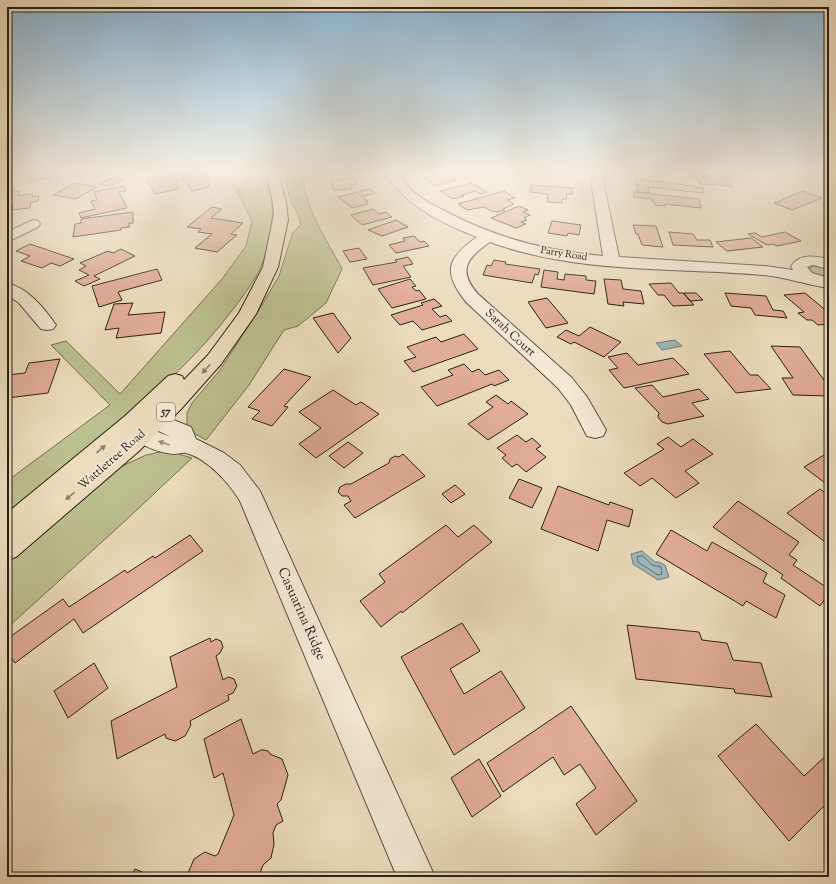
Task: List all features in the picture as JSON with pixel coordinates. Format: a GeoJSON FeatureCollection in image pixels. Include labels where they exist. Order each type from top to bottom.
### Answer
{"type":"FeatureCollection","features":[{"type":"Feature","properties":{"kind":"main road","name":"Wattletree Road"},"geometry":{"type":"LineString","coordinates":[[7,549],[141,424],[214,360],[240,327],[263,287],[271,269],[278,239],[281,214]]}},
{"type":"Feature","properties":{"kind":"main road","name":"Wattletree Road"},"geometry":{"type":"LineString","coordinates":[[7,528],[141,424]]}},
{"type":"Feature","properties":{"kind":"street","name":"Parry Road"},"geometry":{"type":"LineString","coordinates":[[439,214],[448,220],[487,236],[544,252],[612,260],[760,270],[823,282]]}},
{"type":"Feature","properties":{"kind":"street"},"geometry":{"type":"LineString","coordinates":[[603,214],[612,260]]}},
{"type":"Feature","properties":{"kind":"street"},"geometry":{"type":"LineString","coordinates":[[7,238],[33,224]]}},
{"type":"Feature","properties":{"kind":"street","name":"Sarah Court"},"geometry":{"type":"LineString","coordinates":[[487,236],[467,251],[460,261],[458,274],[462,286],[472,298],[573,392],[588,414],[595,430]]}},
{"type":"Feature","properties":{"kind":"street","name":"Parry Road"},"geometry":{"type":"LineString","coordinates":[[760,270],[810,261],[827,263]]}},
{"type":"Feature","properties":{"kind":"street"},"geometry":{"type":"LineString","coordinates":[[801,263],[799,266],[802,272],[823,282]]}},
{"type":"Feature","properties":{"kind":"street"},"geometry":{"type":"LineString","coordinates":[[7,288],[25,299],[47,325]]}},
{"type":"Feature","properties":{"kind":"street","name":"Casuarina Ridge"},"geometry":{"type":"LineString","coordinates":[[141,424],[167,445],[178,446],[187,444],[223,463],[245,487],[416,877]]}},
{"type":"Feature","properties":{"kind":"green space"},"geometry":{"type":"Polygon","coordinates":[[[249,214],[272,214],[270,241],[264,259],[249,288],[239,302],[206,342],[176,373],[7,523],[7,481],[110,405],[51,345],[66,341],[120,394],[222,279],[246,246],[252,221],[249,214]]]}},
{"type":"Feature","properties":{"kind":"green space"},"geometry":{"type":"Polygon","coordinates":[[[298,214],[313,214],[342,269],[326,303],[298,326],[284,330],[249,385],[206,440],[192,432],[187,425],[187,413],[192,403],[220,370],[262,305],[279,276],[293,232],[301,225],[298,214]]]}},
{"type":"Feature","properties":{"kind":"green space"},"geometry":{"type":"Polygon","coordinates":[[[811,267],[829,268],[829,278],[814,274],[810,270],[811,267]]]}},
{"type":"Feature","properties":{"kind":"green space"},"geometry":{"type":"Polygon","coordinates":[[[160,452],[172,452],[192,458],[7,628],[7,556],[118,468],[146,455],[160,452]]]}},
{"type":"Feature","properties":{"kind":"water"},"geometry":{"type":"Polygon","coordinates":[[[675,340],[682,346],[662,350],[656,343],[675,340]]]}},
{"type":"Feature","properties":{"kind":"water"},"geometry":{"type":"Polygon","coordinates":[[[642,551],[655,562],[665,565],[669,577],[658,580],[633,564],[631,554],[642,551]]]}},
{"type":"Feature","properties":{"kind":"building"},"geometry":{"type":"Polygon","coordinates":[[[80,214],[98,214],[81,218],[80,214]]]}},
{"type":"Feature","properties":{"kind":"building"},"geometry":{"type":"Polygon","coordinates":[[[116,214],[133,214],[133,223],[129,223],[129,227],[121,228],[121,230],[73,237],[75,224],[81,223],[81,219],[116,214]]]}},
{"type":"Feature","properties":{"kind":"building"},"geometry":{"type":"Polygon","coordinates":[[[203,214],[216,214],[211,218],[243,223],[231,234],[237,235],[217,252],[195,248],[212,234],[198,232],[201,229],[187,227],[203,214]]]}},
{"type":"Feature","properties":{"kind":"building"},"geometry":{"type":"Polygon","coordinates":[[[389,214],[392,217],[362,225],[351,215],[389,214]]]}},
{"type":"Feature","properties":{"kind":"building"},"geometry":{"type":"Polygon","coordinates":[[[500,214],[530,215],[524,218],[527,220],[521,222],[526,224],[516,228],[491,218],[500,214]]]}},
{"type":"Feature","properties":{"kind":"building"},"geometry":{"type":"Polygon","coordinates":[[[396,220],[408,227],[382,236],[368,230],[396,220]]]}},
{"type":"Feature","properties":{"kind":"building"},"geometry":{"type":"Polygon","coordinates":[[[552,221],[581,225],[579,235],[568,233],[567,236],[548,233],[552,221]]]}},
{"type":"Feature","properties":{"kind":"building"},"geometry":{"type":"Polygon","coordinates":[[[633,225],[656,226],[663,247],[642,245],[633,225]]]}},
{"type":"Feature","properties":{"kind":"building"},"geometry":{"type":"Polygon","coordinates":[[[669,232],[693,234],[697,240],[710,240],[713,247],[673,245],[669,232]]]}},
{"type":"Feature","properties":{"kind":"building"},"geometry":{"type":"Polygon","coordinates":[[[785,232],[801,241],[777,246],[773,244],[767,245],[748,234],[755,233],[762,237],[785,232]]]}},
{"type":"Feature","properties":{"kind":"building"},"geometry":{"type":"Polygon","coordinates":[[[414,236],[420,242],[424,241],[429,246],[396,253],[389,245],[405,241],[403,238],[414,236]]]}},
{"type":"Feature","properties":{"kind":"building"},"geometry":{"type":"Polygon","coordinates":[[[751,238],[763,247],[727,251],[716,242],[751,238]]]}},
{"type":"Feature","properties":{"kind":"building"},"geometry":{"type":"Polygon","coordinates":[[[30,244],[74,259],[60,266],[51,263],[42,268],[21,261],[30,256],[16,251],[30,244]]]}},
{"type":"Feature","properties":{"kind":"building"},"geometry":{"type":"Polygon","coordinates":[[[359,248],[367,259],[350,262],[343,251],[359,248]]]}},
{"type":"Feature","properties":{"kind":"building"},"geometry":{"type":"Polygon","coordinates":[[[121,249],[135,256],[94,276],[100,279],[84,286],[75,281],[89,275],[79,270],[86,266],[80,263],[108,251],[113,253],[121,249]]]}},
{"type":"Feature","properties":{"kind":"building"},"geometry":{"type":"Polygon","coordinates":[[[408,257],[413,264],[403,266],[411,277],[373,285],[363,268],[397,262],[395,260],[408,257]]]}},
{"type":"Feature","properties":{"kind":"building"},"geometry":{"type":"Polygon","coordinates":[[[494,260],[506,262],[505,264],[540,269],[538,275],[535,274],[532,283],[483,275],[487,265],[491,266],[494,260]]]}},
{"type":"Feature","properties":{"kind":"building"},"geometry":{"type":"Polygon","coordinates":[[[157,269],[162,280],[118,292],[122,300],[99,307],[92,286],[157,269]]]}},
{"type":"Feature","properties":{"kind":"building"},"geometry":{"type":"Polygon","coordinates":[[[544,270],[558,272],[557,279],[564,280],[565,274],[586,276],[586,280],[596,281],[594,294],[541,287],[544,270]]]}},
{"type":"Feature","properties":{"kind":"building"},"geometry":{"type":"Polygon","coordinates":[[[410,279],[416,286],[412,287],[416,291],[419,290],[426,299],[392,308],[378,289],[410,279]]]}},
{"type":"Feature","properties":{"kind":"building"},"geometry":{"type":"Polygon","coordinates":[[[604,279],[621,280],[623,289],[641,291],[644,304],[623,302],[624,306],[608,304],[604,279]]]}},
{"type":"Feature","properties":{"kind":"building"},"geometry":{"type":"Polygon","coordinates":[[[671,283],[679,293],[683,293],[694,305],[673,306],[664,295],[658,295],[649,284],[671,283]]]}},
{"type":"Feature","properties":{"kind":"building"},"geometry":{"type":"Polygon","coordinates":[[[684,293],[696,293],[703,300],[690,301],[684,293]]]}},
{"type":"Feature","properties":{"kind":"building"},"geometry":{"type":"Polygon","coordinates":[[[725,293],[766,296],[773,310],[783,311],[787,318],[755,315],[751,308],[731,306],[725,293]]]}},
{"type":"Feature","properties":{"kind":"building"},"geometry":{"type":"Polygon","coordinates":[[[805,293],[829,313],[829,324],[818,325],[812,320],[807,320],[798,313],[804,312],[784,295],[805,293]]]}},
{"type":"Feature","properties":{"kind":"building"},"geometry":{"type":"Polygon","coordinates":[[[547,298],[568,323],[546,328],[528,302],[547,298]]]}},
{"type":"Feature","properties":{"kind":"building"},"geometry":{"type":"Polygon","coordinates":[[[434,299],[442,306],[432,309],[440,317],[446,315],[452,321],[422,330],[413,321],[400,325],[391,315],[423,305],[421,303],[434,299]]]}},
{"type":"Feature","properties":{"kind":"building"},"geometry":{"type":"Polygon","coordinates":[[[133,303],[128,315],[165,312],[161,333],[116,338],[119,328],[105,330],[114,304],[133,303]]]}},
{"type":"Feature","properties":{"kind":"building"},"geometry":{"type":"Polygon","coordinates":[[[333,313],[351,338],[338,353],[313,318],[333,313]]]}},
{"type":"Feature","properties":{"kind":"building"},"geometry":{"type":"Polygon","coordinates":[[[590,327],[621,342],[604,357],[574,342],[571,344],[557,337],[566,330],[579,336],[590,327]]]}},
{"type":"Feature","properties":{"kind":"building"},"geometry":{"type":"Polygon","coordinates":[[[464,334],[478,349],[413,372],[404,361],[416,357],[407,347],[436,337],[441,342],[464,334]]]}},
{"type":"Feature","properties":{"kind":"building"},"geometry":{"type":"Polygon","coordinates":[[[771,346],[800,347],[829,387],[829,396],[793,395],[782,378],[793,378],[771,346]]]}},
{"type":"Feature","properties":{"kind":"building"},"geometry":{"type":"Polygon","coordinates":[[[730,351],[750,375],[758,375],[771,389],[736,393],[704,354],[730,351]]]}},
{"type":"Feature","properties":{"kind":"building"},"geometry":{"type":"Polygon","coordinates":[[[627,353],[638,365],[673,358],[689,374],[624,388],[609,370],[618,368],[608,357],[627,353]]]}},
{"type":"Feature","properties":{"kind":"building"},"geometry":{"type":"Polygon","coordinates":[[[60,359],[48,393],[7,398],[7,375],[25,373],[29,363],[60,359]]]}},
{"type":"Feature","properties":{"kind":"building"},"geometry":{"type":"Polygon","coordinates":[[[464,364],[472,372],[479,369],[485,375],[499,370],[509,380],[494,386],[492,384],[437,406],[421,387],[453,375],[448,370],[464,364]]]}},
{"type":"Feature","properties":{"kind":"building"},"geometry":{"type":"Polygon","coordinates":[[[284,369],[311,377],[284,406],[288,407],[272,426],[252,419],[260,411],[248,407],[284,369]]]}},
{"type":"Feature","properties":{"kind":"building"},"geometry":{"type":"Polygon","coordinates":[[[652,385],[663,397],[699,389],[709,399],[692,403],[704,416],[668,424],[662,422],[658,417],[659,413],[635,388],[652,385]]]}},
{"type":"Feature","properties":{"kind":"building"},"geometry":{"type":"Polygon","coordinates":[[[333,390],[356,405],[361,402],[379,414],[316,458],[299,444],[321,428],[299,412],[333,390]]]}},
{"type":"Feature","properties":{"kind":"building"},"geometry":{"type":"Polygon","coordinates":[[[496,395],[508,404],[511,401],[528,414],[488,440],[468,424],[493,407],[486,402],[496,395]]]}},
{"type":"Feature","properties":{"kind":"building"},"geometry":{"type":"Polygon","coordinates":[[[517,435],[526,442],[532,438],[541,446],[536,449],[546,457],[526,472],[517,464],[512,467],[502,458],[506,455],[497,448],[517,435]]]}},
{"type":"Feature","properties":{"kind":"building"},"geometry":{"type":"Polygon","coordinates":[[[668,437],[681,447],[693,439],[713,454],[685,471],[699,483],[676,498],[652,478],[640,486],[624,473],[664,449],[657,444],[668,437]]]}},
{"type":"Feature","properties":{"kind":"building"},"geometry":{"type":"Polygon","coordinates":[[[348,442],[363,453],[344,468],[329,456],[348,442]]]}},
{"type":"Feature","properties":{"kind":"building"},"geometry":{"type":"Polygon","coordinates":[[[829,452],[829,486],[804,467],[829,452]]]}},
{"type":"Feature","properties":{"kind":"building"},"geometry":{"type":"Polygon","coordinates":[[[403,454],[425,476],[355,518],[344,505],[351,501],[348,496],[342,496],[338,492],[340,487],[346,484],[351,484],[389,463],[390,459],[395,456],[399,457],[403,454]]]}},
{"type":"Feature","properties":{"kind":"building"},"geometry":{"type":"Polygon","coordinates":[[[519,479],[542,488],[532,508],[509,498],[519,479]]]}},
{"type":"Feature","properties":{"kind":"building"},"geometry":{"type":"Polygon","coordinates":[[[455,485],[465,494],[451,503],[442,494],[455,485]]]}},
{"type":"Feature","properties":{"kind":"building"},"geometry":{"type":"Polygon","coordinates":[[[558,486],[609,505],[610,502],[633,510],[629,527],[607,520],[598,551],[541,529],[558,486]]]}},
{"type":"Feature","properties":{"kind":"building"},"geometry":{"type":"Polygon","coordinates":[[[820,489],[829,496],[829,545],[787,513],[820,489]]]}},
{"type":"Feature","properties":{"kind":"building"},"geometry":{"type":"Polygon","coordinates":[[[738,501],[799,542],[789,555],[797,560],[793,565],[829,589],[829,593],[820,606],[781,578],[783,575],[713,527],[738,501]]]}},
{"type":"Feature","properties":{"kind":"building"},"geometry":{"type":"Polygon","coordinates":[[[446,525],[458,537],[474,525],[492,542],[402,613],[401,611],[381,627],[360,601],[385,582],[379,574],[446,525]]]}},
{"type":"Feature","properties":{"kind":"building"},"geometry":{"type":"Polygon","coordinates":[[[671,530],[707,551],[712,542],[767,573],[763,582],[785,595],[776,618],[746,601],[743,606],[656,554],[671,530]]]}},
{"type":"Feature","properties":{"kind":"building"},"geometry":{"type":"Polygon","coordinates":[[[190,535],[203,551],[83,633],[74,619],[15,663],[7,651],[7,639],[63,599],[69,607],[125,570],[127,573],[153,556],[155,558],[190,535]]]}},
{"type":"Feature","properties":{"kind":"building"},"geometry":{"type":"Polygon","coordinates":[[[462,623],[480,651],[450,669],[464,694],[501,671],[525,708],[454,755],[401,657],[462,623]]]}},
{"type":"Feature","properties":{"kind":"building"},"geometry":{"type":"Polygon","coordinates":[[[627,625],[699,632],[702,640],[727,643],[733,660],[761,663],[772,697],[735,693],[734,689],[636,679],[627,625]]]}},
{"type":"Feature","properties":{"kind":"building"},"geometry":{"type":"Polygon","coordinates":[[[210,638],[211,642],[216,639],[221,641],[223,647],[220,653],[216,656],[223,680],[228,677],[234,679],[237,686],[233,693],[228,695],[229,700],[190,721],[191,725],[185,736],[175,741],[166,738],[165,734],[117,759],[111,721],[177,687],[170,657],[210,638]]]}},
{"type":"Feature","properties":{"kind":"building"},"geometry":{"type":"Polygon","coordinates":[[[94,663],[108,688],[68,718],[54,691],[94,663]]]}},
{"type":"Feature","properties":{"kind":"building"},"geometry":{"type":"Polygon","coordinates":[[[571,706],[637,801],[596,835],[576,804],[596,788],[580,764],[564,775],[553,757],[503,792],[487,763],[571,706]]]}},
{"type":"Feature","properties":{"kind":"building"},"geometry":{"type":"Polygon","coordinates":[[[241,719],[253,754],[264,750],[282,759],[288,775],[281,800],[277,804],[283,821],[276,825],[273,833],[274,844],[271,858],[263,865],[259,876],[246,872],[245,877],[182,877],[188,873],[194,859],[205,852],[215,856],[218,854],[234,815],[223,773],[214,778],[204,739],[241,719]]]}},
{"type":"Feature","properties":{"kind":"building"},"geometry":{"type":"Polygon","coordinates":[[[756,724],[804,776],[828,754],[829,756],[829,801],[789,841],[718,756],[756,724]]]}},
{"type":"Feature","properties":{"kind":"building"},"geometry":{"type":"Polygon","coordinates":[[[479,759],[501,796],[472,817],[451,778],[479,759]]]}},
{"type":"Feature","properties":{"kind":"building"},"geometry":{"type":"Polygon","coordinates":[[[135,869],[154,877],[131,877],[135,869]]]}}]}
